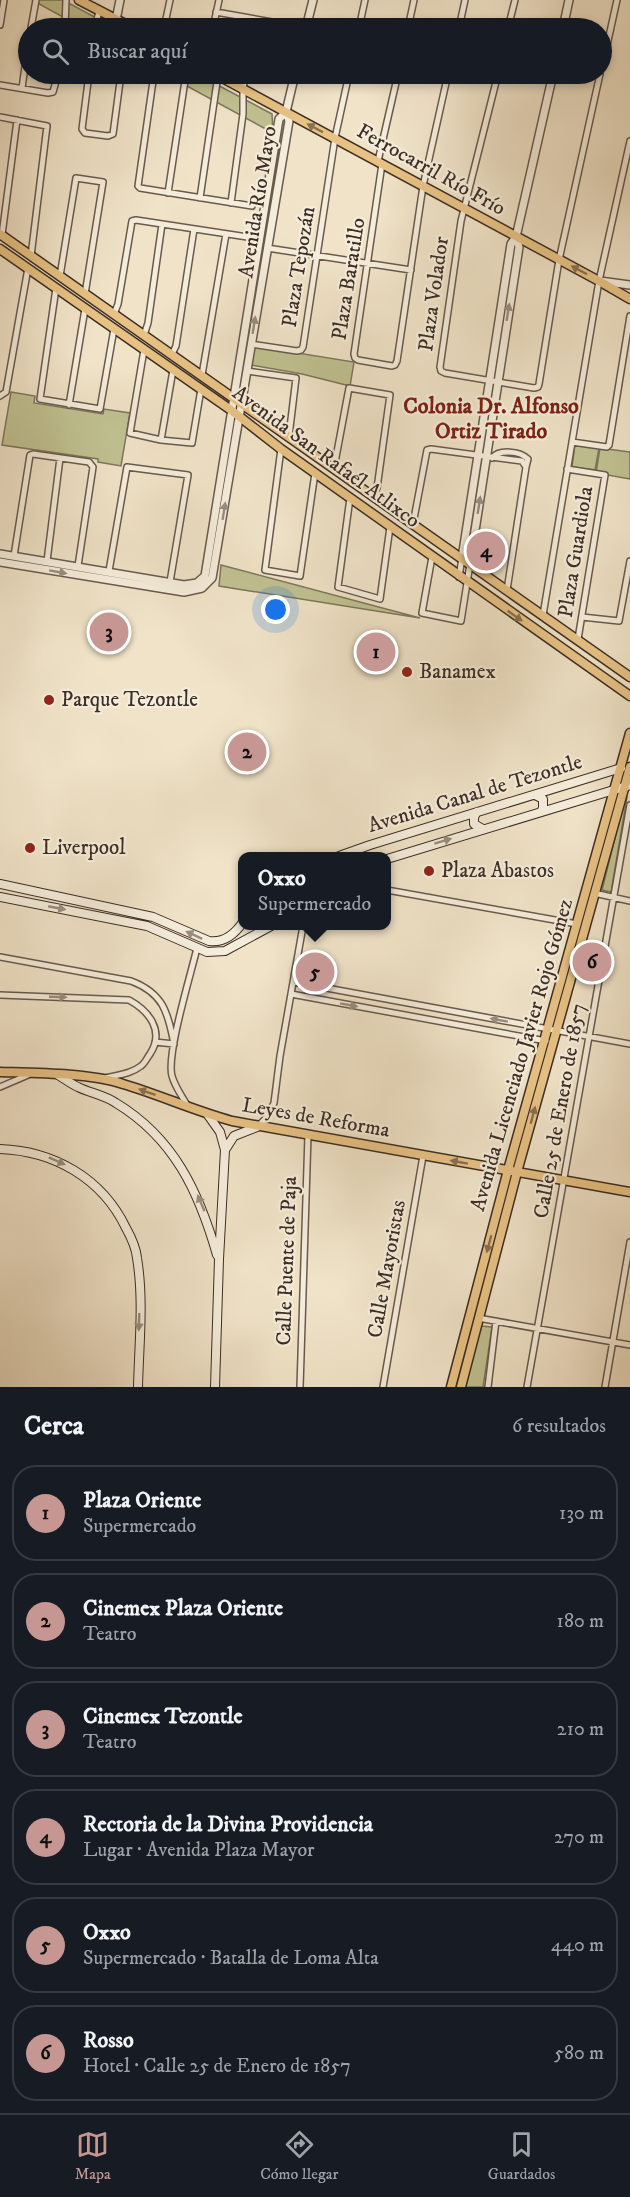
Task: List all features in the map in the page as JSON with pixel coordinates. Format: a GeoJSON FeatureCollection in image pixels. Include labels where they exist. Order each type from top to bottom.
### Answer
{"type":"FeatureCollection","features":[{"type":"Feature","properties":{"kind":"main road"},"geometry":{"type":"LineString","coordinates":[[79,0],[112,18]]}},
{"type":"Feature","properties":{"kind":"main road","name":"Ferrocarril Río Frío"},"geometry":{"type":"LineString","coordinates":[[236,84],[630,299]]}},
{"type":"Feature","properties":{"kind":"main road","name":"Avenida San Rafaél Atlixco"},"geometry":{"type":"LineString","coordinates":[[1,235],[630,677]]}},
{"type":"Feature","properties":{"kind":"main road","name":"Avenida San Rafaél Atlixco"},"geometry":{"type":"LineString","coordinates":[[0,249],[231,410],[281,449],[459,577],[630,696]]}},
{"type":"Feature","properties":{"kind":"main road","name":"Avenida Licenciado Javier Rojo Gómez"},"geometry":{"type":"LineString","coordinates":[[581,925],[594,893],[623,787],[630,733]]}},
{"type":"Feature","properties":{"kind":"main road","name":"Avenida Canal de Tezontle"},"geometry":{"type":"LineString","coordinates":[[353,852],[626,767]]}},
{"type":"Feature","properties":{"kind":"main road","name":"Avenida Licenciado Javier Rojo Gómez"},"geometry":{"type":"LineString","coordinates":[[451,1387],[474,1317],[581,925],[623,787]]}},
{"type":"Feature","properties":{"kind":"main road","name":"Avenida Canal de Tezontle"},"geometry":{"type":"LineString","coordinates":[[391,858],[623,787]]}},
{"type":"Feature","properties":{"kind":"main road"},"geometry":{"type":"LineString","coordinates":[[535,795],[543,799],[541,812]]}},
{"type":"Feature","properties":{"kind":"main road"},"geometry":{"type":"LineString","coordinates":[[477,812],[474,824],[483,829]]}},
{"type":"Feature","properties":{"kind":"main road"},"geometry":{"type":"LineString","coordinates":[[405,834],[412,842],[411,851]]}},
{"type":"Feature","properties":{"kind":"main road"},"geometry":{"type":"LineString","coordinates":[[0,884],[153,917],[209,941],[221,941],[238,927]]}},
{"type":"Feature","properties":{"kind":"main road"},"geometry":{"type":"LineString","coordinates":[[0,897],[147,926],[207,952],[225,951],[264,930]]}},
{"type":"Feature","properties":{"kind":"main road","name":"Leyes de Reforma"},"geometry":{"type":"LineString","coordinates":[[0,1072],[58,1075],[122,1083],[208,1115],[257,1127],[630,1192]]}},
{"type":"Feature","properties":{"kind":"main road"},"geometry":{"type":"LineString","coordinates":[[58,1075],[78,1088],[116,1103],[141,1122],[167,1147],[191,1182],[201,1204],[219,1259]]}},
{"type":"Feature","properties":{"kind":"main road"},"geometry":{"type":"LineString","coordinates":[[208,1115],[220,1132],[225,1150],[215,1387]]}},
{"type":"Feature","properties":{"kind":"main road"},"geometry":{"type":"LineString","coordinates":[[225,1150],[234,1136],[257,1127]]}},
{"type":"Feature","properties":{"kind":"main road"},"geometry":{"type":"LineString","coordinates":[[0,1149],[35,1153],[74,1169],[93,1183],[121,1217],[135,1247],[140,1289],[138,1387]]}},
{"type":"Feature","properties":{"kind":"main road","name":"Avenida Licenciado Javier Rojo Gómez"},"geometry":{"type":"LineString","coordinates":[[461,1387],[474,1317]]}},
{"type":"Feature","properties":{"kind":"street"},"geometry":{"type":"LineString","coordinates":[[0,25],[4,0]]}},
{"type":"Feature","properties":{"kind":"street"},"geometry":{"type":"LineString","coordinates":[[33,18],[36,0]]}},
{"type":"Feature","properties":{"kind":"street"},"geometry":{"type":"LineString","coordinates":[[65,18],[66,0]]}},
{"type":"Feature","properties":{"kind":"street"},"geometry":{"type":"LineString","coordinates":[[116,18],[120,0]]}},
{"type":"Feature","properties":{"kind":"street"},"geometry":{"type":"LineString","coordinates":[[166,18],[170,0]]}},
{"type":"Feature","properties":{"kind":"street"},"geometry":{"type":"LineString","coordinates":[[215,18],[219,0]]}},
{"type":"Feature","properties":{"kind":"street"},"geometry":{"type":"LineString","coordinates":[[308,18],[313,0]]}},
{"type":"Feature","properties":{"kind":"street"},"geometry":{"type":"LineString","coordinates":[[361,18],[365,0]]}},
{"type":"Feature","properties":{"kind":"street"},"geometry":{"type":"LineString","coordinates":[[410,18],[414,0]]}},
{"type":"Feature","properties":{"kind":"street"},"geometry":{"type":"LineString","coordinates":[[461,18],[465,0]]}},
{"type":"Feature","properties":{"kind":"street"},"geometry":{"type":"LineString","coordinates":[[510,18],[515,0]]}},
{"type":"Feature","properties":{"kind":"street"},"geometry":{"type":"LineString","coordinates":[[564,18],[569,0]]}},
{"type":"Feature","properties":{"kind":"street"},"geometry":{"type":"LineString","coordinates":[[612,23],[617,0]]}},
{"type":"Feature","properties":{"kind":"street"},"geometry":{"type":"LineString","coordinates":[[97,18],[99,11]]}},
{"type":"Feature","properties":{"kind":"street"},"geometry":{"type":"LineString","coordinates":[[216,12],[249,18]]}},
{"type":"Feature","properties":{"kind":"street"},"geometry":{"type":"LineString","coordinates":[[0,84],[53,92],[55,84]]}},
{"type":"Feature","properties":{"kind":"street"},"geometry":{"type":"LineString","coordinates":[[22,88],[23,84]]}},
{"type":"Feature","properties":{"kind":"street"},"geometry":{"type":"LineString","coordinates":[[88,84],[82,129],[86,133],[108,136],[113,134],[120,84]]}},
{"type":"Feature","properties":{"kind":"street"},"geometry":{"type":"LineString","coordinates":[[152,84],[137,183],[140,188],[252,206]]}},
{"type":"Feature","properties":{"kind":"street"},"geometry":{"type":"LineString","coordinates":[[168,193],[184,84]]}},
{"type":"Feature","properties":{"kind":"street"},"geometry":{"type":"LineString","coordinates":[[200,198],[216,84]]}},
{"type":"Feature","properties":{"kind":"street"},"geometry":{"type":"LineString","coordinates":[[231,203],[243,114],[244,84]]}},
{"type":"Feature","properties":{"kind":"street"},"geometry":{"type":"LineString","coordinates":[[286,112],[293,84]]}},
{"type":"Feature","properties":{"kind":"street","name":"Plaza Tepozán"},"geometry":{"type":"LineString","coordinates":[[251,344],[301,350],[318,256],[335,138],[347,84]]}},
{"type":"Feature","properties":{"kind":"street","name":"Plaza Baratillo"},"geometry":{"type":"LineString","coordinates":[[396,84],[380,163],[355,358],[392,366],[397,361],[423,186],[446,84]]}},
{"type":"Feature","properties":{"kind":"street","name":"Plaza Volador"},"geometry":{"type":"LineString","coordinates":[[496,84],[462,221],[441,371],[538,387],[559,260]]}},
{"type":"Feature","properties":{"kind":"street"},"geometry":{"type":"LineString","coordinates":[[432,557],[423,613],[461,621],[467,582],[466,560],[477,456],[511,244],[516,237],[551,84]]}},
{"type":"Feature","properties":{"kind":"street"},"geometry":{"type":"LineString","coordinates":[[559,260],[598,84]]}},
{"type":"Feature","properties":{"kind":"street","name":"Avenida Río Mayo"},"geometry":{"type":"LineString","coordinates":[[286,112],[289,121],[214,571],[207,584],[196,590],[184,588],[202,581],[207,569],[279,118],[286,112]]}},
{"type":"Feature","properties":{"kind":"street"},"geometry":{"type":"LineString","coordinates":[[0,117],[47,126],[31,256]]}},
{"type":"Feature","properties":{"kind":"street"},"geometry":{"type":"LineString","coordinates":[[1,235],[17,120]]}},
{"type":"Feature","properties":{"kind":"street"},"geometry":{"type":"LineString","coordinates":[[567,469],[599,281],[630,141]]}},
{"type":"Feature","properties":{"kind":"street"},"geometry":{"type":"LineString","coordinates":[[60,276],[76,178],[103,182],[85,294]]}},
{"type":"Feature","properties":{"kind":"street"},"geometry":{"type":"LineString","coordinates":[[114,314],[118,304],[132,221],[254,238]]}},
{"type":"Feature","properties":{"kind":"street"},"geometry":{"type":"LineString","coordinates":[[144,335],[148,323],[162,224]]}},
{"type":"Feature","properties":{"kind":"street"},"geometry":{"type":"LineString","coordinates":[[172,354],[176,346],[194,228]]}},
{"type":"Feature","properties":{"kind":"street"},"geometry":{"type":"LineString","coordinates":[[202,375],[206,366],[226,234]]}},
{"type":"Feature","properties":{"kind":"street"},"geometry":{"type":"LineString","coordinates":[[459,577],[466,560],[489,457],[497,381],[519,247],[516,237]]}},
{"type":"Feature","properties":{"kind":"street"},"geometry":{"type":"LineString","coordinates":[[267,248],[411,270]]}},
{"type":"Feature","properties":{"kind":"street"},"geometry":{"type":"LineString","coordinates":[[0,396],[6,392],[28,268]]}},
{"type":"Feature","properties":{"kind":"street"},"geometry":{"type":"LineString","coordinates":[[599,281],[630,285]]}},
{"type":"Feature","properties":{"kind":"street"},"geometry":{"type":"LineString","coordinates":[[56,288],[39,397],[42,400],[100,409],[114,329]]}},
{"type":"Feature","properties":{"kind":"street"},"geometry":{"type":"LineString","coordinates":[[69,405],[85,309]]}},
{"type":"Feature","properties":{"kind":"street"},"geometry":{"type":"LineString","coordinates":[[572,442],[607,447],[609,445],[630,316]]}},
{"type":"Feature","properties":{"kind":"street"},"geometry":{"type":"LineString","coordinates":[[144,350],[130,433],[161,440],[190,443],[194,441],[201,389]]}},
{"type":"Feature","properties":{"kind":"street"},"geometry":{"type":"LineString","coordinates":[[161,440],[173,370]]}},
{"type":"Feature","properties":{"kind":"street"},"geometry":{"type":"LineString","coordinates":[[247,371],[296,378],[289,436]]}},
{"type":"Feature","properties":{"kind":"street"},"geometry":{"type":"LineString","coordinates":[[334,468],[349,388],[390,394],[373,496]]}},
{"type":"Feature","properties":{"kind":"street"},"geometry":{"type":"LineString","coordinates":[[413,525],[427,450],[431,448],[522,461],[526,467],[507,590]]}},
{"type":"Feature","properties":{"kind":"street"},"geometry":{"type":"LineString","coordinates":[[281,449],[265,570],[300,576],[315,473]]}},
{"type":"Feature","properties":{"kind":"street"},"geometry":{"type":"LineString","coordinates":[[14,556],[28,459],[33,454],[89,462],[93,467],[78,566]]}},
{"type":"Feature","properties":{"kind":"street"},"geometry":{"type":"LineString","coordinates":[[47,561],[60,458]]}},
{"type":"Feature","properties":{"kind":"street"},"geometry":{"type":"LineString","coordinates":[[109,571],[127,467],[188,475],[170,582]]}},
{"type":"Feature","properties":{"kind":"street","name":"Plaza Guardiola"},"geometry":{"type":"LineString","coordinates":[[543,615],[567,469],[604,475],[578,639]]}},
{"type":"Feature","properties":{"kind":"street"},"geometry":{"type":"LineString","coordinates":[[350,498],[338,587],[380,599],[390,527]]}},
{"type":"Feature","properties":{"kind":"street"},"geometry":{"type":"LineString","coordinates":[[0,554],[170,582],[184,588]]}},
{"type":"Feature","properties":{"kind":"street"},"geometry":{"type":"LineString","coordinates":[[582,617],[619,621],[630,561]]}},
{"type":"Feature","properties":{"kind":"street"},"geometry":{"type":"LineString","coordinates":[[0,562],[184,588]]}},
{"type":"Feature","properties":{"kind":"street","name":"Calle 25 de Enero de 1857"},"geometry":{"type":"LineString","coordinates":[[527,1387],[630,805]]}},
{"type":"Feature","properties":{"kind":"street"},"geometry":{"type":"LineString","coordinates":[[391,891],[581,925]]}},
{"type":"Feature","properties":{"kind":"street"},"geometry":{"type":"LineString","coordinates":[[594,893],[630,901]]}},
{"type":"Feature","properties":{"kind":"street"},"geometry":{"type":"LineString","coordinates":[[257,1127],[267,1116],[274,1103],[278,1066],[302,930]]}},
{"type":"Feature","properties":{"kind":"street"},"geometry":{"type":"LineString","coordinates":[[188,1106],[171,1075],[174,1044],[197,948]]}},
{"type":"Feature","properties":{"kind":"street"},"geometry":{"type":"LineString","coordinates":[[0,957],[130,981],[147,987],[159,999],[169,1016],[174,1044]]}},
{"type":"Feature","properties":{"kind":"street"},"geometry":{"type":"LineString","coordinates":[[294,982],[630,1044]]}},
{"type":"Feature","properties":{"kind":"street"},"geometry":{"type":"LineString","coordinates":[[291,994],[549,1042]]}},
{"type":"Feature","properties":{"kind":"street"},"geometry":{"type":"LineString","coordinates":[[0,995],[129,1000],[143,1008],[154,1021],[157,1035],[153,1050],[142,1065],[129,1073],[99,1079]]}},
{"type":"Feature","properties":{"kind":"street"},"geometry":{"type":"LineString","coordinates":[[155,1042],[174,1044]]}},
{"type":"Feature","properties":{"kind":"street"},"geometry":{"type":"LineString","coordinates":[[0,1087],[33,1073]]}},
{"type":"Feature","properties":{"kind":"street","name":"Calle Puente de Paja"},"geometry":{"type":"LineString","coordinates":[[300,1387],[308,1135]]}},
{"type":"Feature","properties":{"kind":"street","name":"Calle Mayoristas"},"geometry":{"type":"LineString","coordinates":[[383,1387],[423,1156]]}},
{"type":"Feature","properties":{"kind":"street"},"geometry":{"type":"LineString","coordinates":[[604,1387],[630,1242]]}},
{"type":"Feature","properties":{"kind":"street"},"geometry":{"type":"LineString","coordinates":[[474,1317],[630,1345]]}},
{"type":"Feature","properties":{"kind":"street"},"geometry":{"type":"LineString","coordinates":[[488,1387],[496,1321]]}},
{"type":"Feature","properties":{"kind":"green space"},"geometry":{"type":"Polygon","coordinates":[[[32,0],[63,0],[96,18],[65,18],[32,0]]]}},
{"type":"Feature","properties":{"kind":"green space"},"geometry":{"type":"Polygon","coordinates":[[[183,84],[216,84],[272,114],[273,133],[183,84]]]}},
{"type":"Feature","properties":{"kind":"green space"},"geometry":{"type":"Polygon","coordinates":[[[254,346],[354,362],[350,386],[251,365],[254,346]]]}},
{"type":"Feature","properties":{"kind":"green space"},"geometry":{"type":"Polygon","coordinates":[[[11,392],[35,396],[34,403],[103,414],[104,409],[130,413],[121,466],[98,462],[98,459],[2,445],[11,392]]]}},
{"type":"Feature","properties":{"kind":"green space"},"geometry":{"type":"Polygon","coordinates":[[[575,444],[599,448],[595,470],[572,467],[575,444]]]}},
{"type":"Feature","properties":{"kind":"green space"},"geometry":{"type":"Polygon","coordinates":[[[600,448],[630,452],[630,479],[596,473],[600,448]]]}},
{"type":"Feature","properties":{"kind":"green space"},"geometry":{"type":"Polygon","coordinates":[[[221,565],[420,618],[219,586],[221,565]]]}},
{"type":"Feature","properties":{"kind":"green space"},"geometry":{"type":"Polygon","coordinates":[[[625,797],[627,797],[611,892],[602,890],[625,797]]]}},
{"type":"Feature","properties":{"kind":"green space"},"geometry":{"type":"Polygon","coordinates":[[[481,1326],[492,1327],[483,1387],[465,1387],[481,1326]]]}},
{"type":"Feature","properties":{"kind":"place","name":"Rectoria de la Divina Providencia"},"geometry":{"type":"Point","coordinates":[486,551]}},
{"type":"Feature","properties":{"kind":"place","name":"Cinemex Tezontle"},"geometry":{"type":"Point","coordinates":[109,632]}},
{"type":"Feature","properties":{"kind":"place","name":"Plaza Oriente"},"geometry":{"type":"Point","coordinates":[376,652]}},
{"type":"Feature","properties":{"kind":"place","name":"Banamex"},"geometry":{"type":"Point","coordinates":[407,672]}},
{"type":"Feature","properties":{"kind":"place","name":"Parque Tezontle"},"geometry":{"type":"Point","coordinates":[49,700]}},
{"type":"Feature","properties":{"kind":"place","name":"Cinemex Plaza Oriente"},"geometry":{"type":"Point","coordinates":[247,752]}},
{"type":"Feature","properties":{"kind":"place","name":"Liverpool"},"geometry":{"type":"Point","coordinates":[30,848]}},
{"type":"Feature","properties":{"kind":"place","name":"Plaza Abastos"},"geometry":{"type":"Point","coordinates":[429,871]}},
{"type":"Feature","properties":{"kind":"place","name":"Rosso"},"geometry":{"type":"Point","coordinates":[592,962]}},
{"type":"Feature","properties":{"kind":"place","name":"Oxxo"},"geometry":{"type":"Point","coordinates":[315,972]}},
{"type":"Feature","properties":{"kind":"district","name":"Colonia Dr. Alfonso Ortiz Tirado"},"geometry":{"type":"Point","coordinates":[491,419]}}]}
